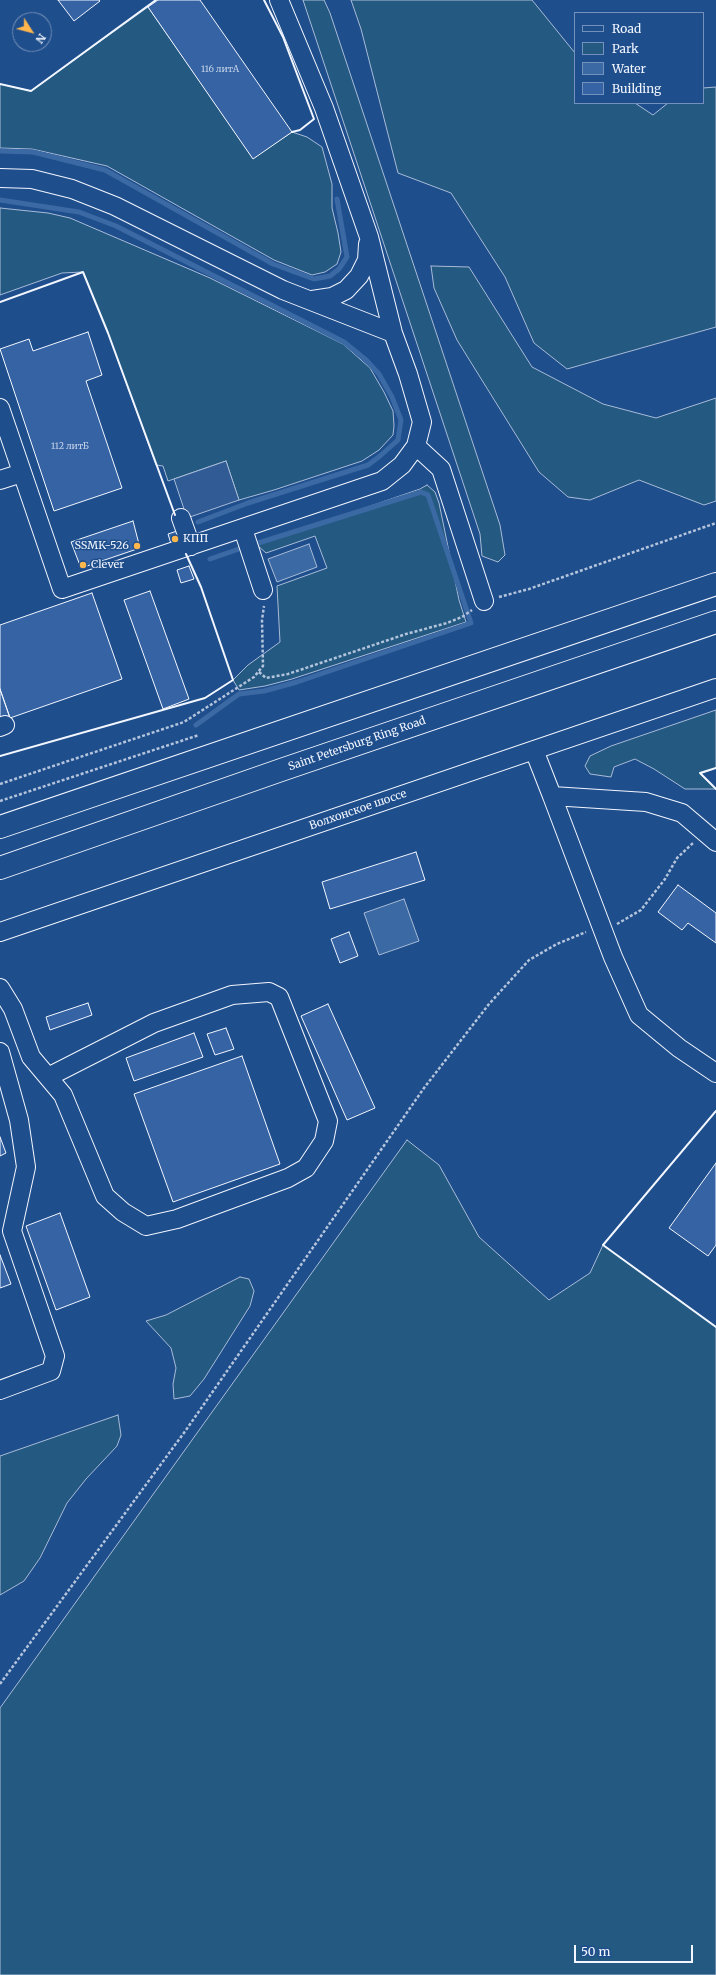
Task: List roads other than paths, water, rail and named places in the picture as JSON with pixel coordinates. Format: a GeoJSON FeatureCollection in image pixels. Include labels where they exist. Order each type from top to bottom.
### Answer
{"type":"FeatureCollection","features":[{"type":"Feature","properties":{"kind":"highway"},"geometry":{"type":"LineString","coordinates":[[0,827],[716,584]]}},
{"type":"Feature","properties":{"kind":"highway","name":"Saint Petersburg Ring Road"},"geometry":{"type":"LineString","coordinates":[[0,868],[284,769],[716,622]]}},
{"type":"Feature","properties":{"kind":"street"},"geometry":{"type":"LineString","coordinates":[[0,408],[62,589],[382,481],[402,465],[416,446],[422,422],[408,374],[392,333],[369,237],[324,108],[279,0]]}},
{"type":"Feature","properties":{"kind":"street"},"geometry":{"type":"LineString","coordinates":[[0,178],[32,179],[72,189],[115,206],[283,290],[312,300],[392,333]]}},
{"type":"Feature","properties":{"kind":"street"},"geometry":{"type":"LineString","coordinates":[[312,300],[332,297],[346,290],[359,276],[367,260],[369,237]]}},
{"type":"Feature","properties":{"kind":"street"},"geometry":{"type":"LineString","coordinates":[[416,446],[441,469],[484,601]]}},
{"type":"Feature","properties":{"kind":"street"},"geometry":{"type":"LineString","coordinates":[[0,480],[22,473]]}},
{"type":"Feature","properties":{"kind":"street"},"geometry":{"type":"LineString","coordinates":[[180,518],[191,546]]}},
{"type":"Feature","properties":{"kind":"street"},"geometry":{"type":"LineString","coordinates":[[243,529],[263,590]]}},
{"type":"Feature","properties":{"kind":"street","name":"Волхонское шоссе"},"geometry":{"type":"LineString","coordinates":[[0,932],[716,688]]}},
{"type":"Feature","properties":{"kind":"street"},"geometry":{"type":"LineString","coordinates":[[534,750],[613,957],[639,1016],[678,1048],[716,1072]]}},
{"type":"Feature","properties":{"kind":"street"},"geometry":{"type":"LineString","coordinates":[[552,796],[646,802],[682,813],[716,842]]}},
{"type":"Feature","properties":{"kind":"street"},"geometry":{"type":"LineString","coordinates":[[0,988],[14,1008],[31,1057],[48,1077],[64,1095],[105,1196],[123,1212],[146,1226],[176,1219],[260,1189],[288,1178],[306,1168],[324,1141],[328,1121],[279,997],[269,992],[232,995],[154,1024],[48,1077]]}},
{"type":"Feature","properties":{"kind":"street"},"geometry":{"type":"LineString","coordinates":[[0,1052],[19,1120],[26,1167],[12,1231],[55,1356],[51,1371],[0,1390]]}},
{"type":"Feature","properties":{"kind":"water"},"geometry":{"type":"Polygon","coordinates":[[[309,544],[317,567],[277,582],[268,559],[309,544]]]}},
{"type":"Feature","properties":{"kind":"water"},"geometry":{"type":"Polygon","coordinates":[[[404,899],[419,941],[379,955],[364,913],[404,899]]]}},
{"type":"Feature","properties":{"kind":"waterway"},"geometry":{"type":"LineString","coordinates":[[0,151],[33,152],[105,170],[273,264],[314,279],[330,276],[339,269],[347,257],[337,199]]}},
{"type":"Feature","properties":{"kind":"waterway"},"geometry":{"type":"LineString","coordinates":[[0,200],[79,212],[116,226],[344,342],[366,360],[379,374],[392,397],[401,420],[398,440],[380,456],[368,465],[248,503],[198,522]]}},
{"type":"Feature","properties":{"kind":"waterway"},"geometry":{"type":"LineString","coordinates":[[196,725],[239,694],[264,691],[297,682],[471,623],[428,495],[421,492],[255,544]]}},
{"type":"Feature","properties":{"kind":"waterway"},"geometry":{"type":"LineString","coordinates":[[210,559],[239,549]]}},
{"type":"Feature","properties":{"kind":"place","name":"КПП"},"geometry":{"type":"Point","coordinates":[175,539]}},
{"type":"Feature","properties":{"kind":"place","name":"SSMK-526"},"geometry":{"type":"Point","coordinates":[137,546]}},
{"type":"Feature","properties":{"kind":"place","name":"Clever"},"geometry":{"type":"Point","coordinates":[83,565]}}]}
